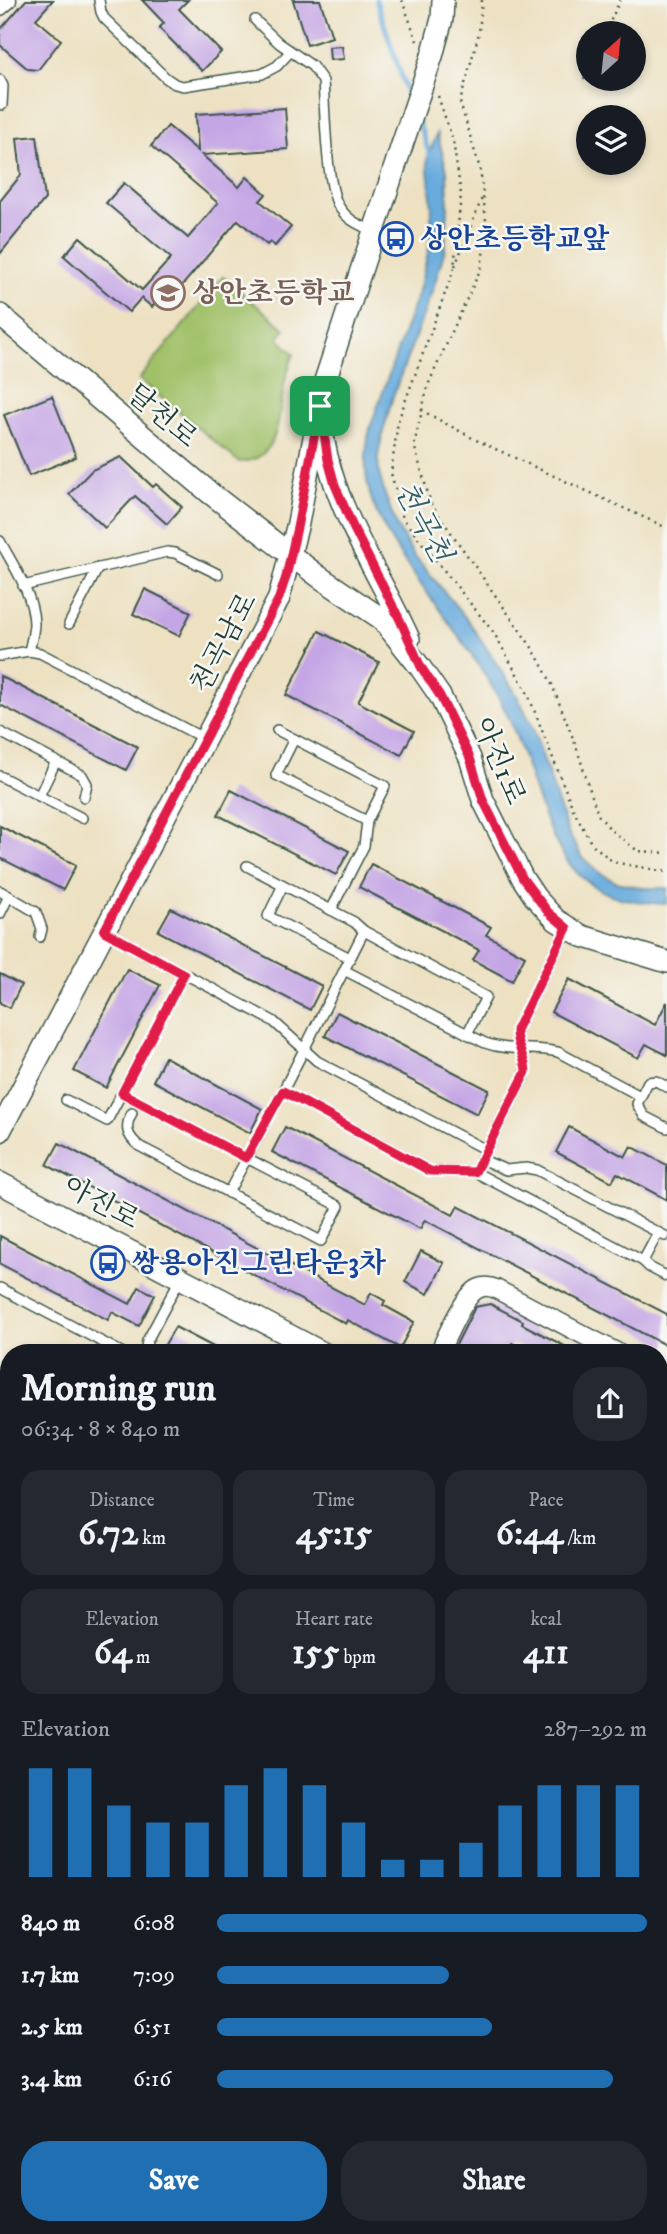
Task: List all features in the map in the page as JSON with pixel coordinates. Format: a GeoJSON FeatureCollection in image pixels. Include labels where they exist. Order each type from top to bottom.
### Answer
{"type":"FeatureCollection","features":[{"type":"Feature","properties":{"kind":"street"},"geometry":{"type":"LineString","coordinates":[[0,6],[7,0]]}},
{"type":"Feature","properties":{"kind":"street"},"geometry":{"type":"LineString","coordinates":[[426,53],[442,19],[443,0]]}},
{"type":"Feature","properties":{"kind":"street","name":"천곡남로"},"geometry":{"type":"LineString","coordinates":[[0,1130],[279,598],[291,556],[331,363],[402,145],[426,53]]}},
{"type":"Feature","properties":{"kind":"street","name":"달천로"},"geometry":{"type":"LineString","coordinates":[[0,315],[210,493],[291,556]]}},
{"type":"Feature","properties":{"kind":"street"},"geometry":{"type":"LineString","coordinates":[[320,406],[323,435],[335,485],[421,667]]}},
{"type":"Feature","properties":{"kind":"street","name":"아진1로"},"geometry":{"type":"LineString","coordinates":[[291,556],[382,619],[421,667],[440,696],[470,758],[483,800],[523,879],[548,912],[567,928],[605,944],[667,962]]}},
{"type":"Feature","properties":{"kind":"street","name":"아진로"},"geometry":{"type":"LineString","coordinates":[[0,1183],[306,1344]]}},
{"type":"Feature","properties":{"kind":"street"},"geometry":{"type":"LineString","coordinates":[[444,1344],[468,1297],[480,1287],[496,1289],[596,1344]]}},
{"type":"Feature","properties":{"kind":"lane"},"geometry":{"type":"LineString","coordinates":[[99,0],[104,18],[175,84],[194,85],[262,74],[277,66],[290,52]]}},
{"type":"Feature","properties":{"kind":"lane"},"geometry":{"type":"LineString","coordinates":[[255,20],[290,52],[312,66],[323,81],[332,185],[338,205],[352,221],[374,231]]}},
{"type":"Feature","properties":{"kind":"lane"},"geometry":{"type":"LineString","coordinates":[[0,80],[3,86],[2,105]]}},
{"type":"Feature","properties":{"kind":"lane"},"geometry":{"type":"LineString","coordinates":[[0,541],[23,586],[34,624],[29,651]]}},
{"type":"Feature","properties":{"kind":"lane"},"geometry":{"type":"LineString","coordinates":[[23,586],[167,552],[175,553],[218,574]]}},
{"type":"Feature","properties":{"kind":"lane"},"geometry":{"type":"LineString","coordinates":[[69,624],[98,568]]}},
{"type":"Feature","properties":{"kind":"lane"},"geometry":{"type":"LineString","coordinates":[[0,656],[29,651],[40,653],[205,739]]}},
{"type":"Feature","properties":{"kind":"lane"},"geometry":{"type":"LineString","coordinates":[[277,730],[385,786],[367,821],[364,846],[331,910]]}},
{"type":"Feature","properties":{"kind":"lane"},"geometry":{"type":"LineString","coordinates":[[0,732],[82,775],[87,784],[84,797]]}},
{"type":"Feature","properties":{"kind":"lane"},"geometry":{"type":"LineString","coordinates":[[294,739],[276,775],[367,821]]}},
{"type":"Feature","properties":{"kind":"lane"},"geometry":{"type":"LineString","coordinates":[[39,796],[56,761]]}},
{"type":"Feature","properties":{"kind":"lane"},"geometry":{"type":"LineString","coordinates":[[0,776],[82,818]]}},
{"type":"Feature","properties":{"kind":"lane"},"geometry":{"type":"LineString","coordinates":[[247,866],[354,922],[364,931],[486,997],[467,1034]]}},
{"type":"Feature","properties":{"kind":"lane"},"geometry":{"type":"LineString","coordinates":[[284,885],[268,916],[350,958]]}},
{"type":"Feature","properties":{"kind":"lane"},"geometry":{"type":"LineString","coordinates":[[0,891],[37,912],[43,929],[40,937]]}},
{"type":"Feature","properties":{"kind":"lane"},"geometry":{"type":"LineString","coordinates":[[0,914],[9,896]]}},
{"type":"Feature","properties":{"kind":"lane"},"geometry":{"type":"LineString","coordinates":[[475,1172],[526,1072],[515,1037],[518,1022],[567,928]]}},
{"type":"Feature","properties":{"kind":"lane"},"geometry":{"type":"LineString","coordinates":[[104,931],[273,1021],[317,1061],[506,1170],[537,1170],[661,1235],[643,1261]]}},
{"type":"Feature","properties":{"kind":"lane"},"geometry":{"type":"LineString","coordinates":[[228,1193],[364,931]]}},
{"type":"Feature","properties":{"kind":"lane"},"geometry":{"type":"LineString","coordinates":[[344,970],[495,1047],[558,1052],[640,1096]]}},
{"type":"Feature","properties":{"kind":"lane"},"geometry":{"type":"LineString","coordinates":[[66,1100],[107,1121],[184,974]]}},
{"type":"Feature","properties":{"kind":"lane"},"geometry":{"type":"LineString","coordinates":[[667,1087],[650,1081],[637,1104],[640,1112],[667,1128]]}},
{"type":"Feature","properties":{"kind":"lane"},"geometry":{"type":"LineString","coordinates":[[283,1091],[430,1171],[475,1172],[643,1261],[666,1276]]}},
{"type":"Feature","properties":{"kind":"lane"},"geometry":{"type":"LineString","coordinates":[[122,1093],[339,1206],[321,1241],[134,1142],[129,1137],[127,1126],[132,1113]]}},
{"type":"Feature","properties":{"kind":"lane"},"geometry":{"type":"LineString","coordinates":[[146,1344],[180,1277]]}},
{"type":"Feature","properties":{"kind":"lane"},"geometry":{"type":"LineString","coordinates":[[0,1288],[107,1344]]}},
{"type":"Feature","properties":{"kind":"path"},"geometry":{"type":"LineString","coordinates":[[402,0],[426,53]]}},
{"type":"Feature","properties":{"kind":"path"},"geometry":{"type":"LineString","coordinates":[[482,0],[479,33],[460,102],[480,169],[487,229],[481,268],[428,385],[414,445],[431,504],[533,649],[551,682],[576,746],[598,815],[612,831],[638,851],[667,853]]}},
{"type":"Feature","properties":{"kind":"path"},"geometry":{"type":"LineString","coordinates":[[610,21],[620,0]]}},
{"type":"Feature","properties":{"kind":"path"},"geometry":{"type":"LineString","coordinates":[[435,89],[453,141],[461,194],[454,269]]}},
{"type":"Feature","properties":{"kind":"path"},"geometry":{"type":"LineString","coordinates":[[483,194],[398,421],[391,473],[403,519],[494,633],[527,692],[573,809],[591,843],[613,862],[667,872]]}},
{"type":"Feature","properties":{"kind":"path"},"geometry":{"type":"LineString","coordinates":[[421,410],[476,440],[667,528]]}},
{"type":"Feature","properties":{"kind":"green space"},"geometry":{"type":"Polygon","coordinates":[[[223,277],[285,329],[278,338],[294,354],[285,382],[275,435],[270,445],[252,460],[239,462],[139,379],[223,277]]]}},
{"type":"Feature","properties":{"kind":"water","name":"천곡천"},"geometry":{"type":"Polygon","coordinates":[[[437,133],[447,171],[445,249],[383,432],[378,456],[385,495],[398,529],[414,555],[470,623],[515,692],[532,725],[568,833],[583,858],[600,873],[616,882],[644,888],[667,888],[667,904],[627,900],[604,892],[582,877],[561,853],[544,816],[515,733],[499,699],[478,664],[394,545],[370,494],[366,461],[370,428],[420,287],[429,248],[432,207],[427,160],[437,133]]]}},
{"type":"Feature","properties":{"kind":"building"},"geometry":{"type":"Polygon","coordinates":[[[26,0],[53,0],[36,19],[61,40],[38,70],[28,69],[0,45],[0,30],[26,0]]]}},
{"type":"Feature","properties":{"kind":"building"},"geometry":{"type":"Polygon","coordinates":[[[142,0],[188,0],[179,9],[221,52],[202,71],[159,28],[164,23],[142,0]]]}},
{"type":"Feature","properties":{"kind":"building"},"geometry":{"type":"Polygon","coordinates":[[[293,0],[320,0],[332,37],[307,45],[293,0]]]}},
{"type":"Feature","properties":{"kind":"building"},"geometry":{"type":"Polygon","coordinates":[[[342,46],[344,59],[330,60],[329,47],[342,46]]]}},
{"type":"Feature","properties":{"kind":"building"},"geometry":{"type":"Polygon","coordinates":[[[285,108],[288,149],[202,155],[239,187],[247,177],[266,194],[260,201],[291,227],[275,246],[270,242],[267,245],[238,220],[163,308],[156,302],[152,307],[141,298],[129,312],[64,256],[80,237],[142,290],[171,258],[106,203],[124,183],[188,238],[218,203],[151,146],[168,126],[198,151],[196,114],[285,108]]]}},
{"type":"Feature","properties":{"kind":"building"},"geometry":{"type":"Polygon","coordinates":[[[37,136],[45,199],[0,254],[0,201],[21,175],[17,138],[37,136]]]}},
{"type":"Feature","properties":{"kind":"building"},"geometry":{"type":"Polygon","coordinates":[[[52,396],[76,457],[29,476],[4,415],[52,396]]]}},
{"type":"Feature","properties":{"kind":"building"},"geometry":{"type":"Polygon","coordinates":[[[121,457],[153,487],[156,484],[182,507],[167,524],[135,496],[105,528],[69,494],[92,470],[121,457]]]}},
{"type":"Feature","properties":{"kind":"building"},"geometry":{"type":"Polygon","coordinates":[[[145,589],[191,612],[179,636],[133,614],[145,589]]]}},
{"type":"Feature","properties":{"kind":"building"},"geometry":{"type":"Polygon","coordinates":[[[319,631],[379,662],[358,702],[414,731],[401,755],[286,695],[319,631]]]}},
{"type":"Feature","properties":{"kind":"building"},"geometry":{"type":"Polygon","coordinates":[[[0,676],[138,747],[126,770],[0,705],[0,676]]]}},
{"type":"Feature","properties":{"kind":"building"},"geometry":{"type":"Polygon","coordinates":[[[231,790],[349,851],[336,875],[218,815],[231,790]]]}},
{"type":"Feature","properties":{"kind":"building"},"geometry":{"type":"Polygon","coordinates":[[[0,826],[76,865],[63,890],[0,858],[0,826]]]}},
{"type":"Feature","properties":{"kind":"building"},"geometry":{"type":"Polygon","coordinates":[[[371,864],[491,927],[486,935],[525,956],[512,981],[473,960],[479,950],[359,887],[371,864]]]}},
{"type":"Feature","properties":{"kind":"building"},"geometry":{"type":"Polygon","coordinates":[[[171,908],[322,986],[310,1010],[158,931],[171,908]]]}},
{"type":"Feature","properties":{"kind":"building"},"geometry":{"type":"Polygon","coordinates":[[[127,969],[160,985],[106,1088],[74,1071],[127,969]]]}},
{"type":"Feature","properties":{"kind":"building"},"geometry":{"type":"Polygon","coordinates":[[[0,974],[21,985],[10,1008],[0,1003],[0,974]]]}},
{"type":"Feature","properties":{"kind":"building"},"geometry":{"type":"Polygon","coordinates":[[[569,979],[655,1025],[667,1002],[667,1055],[646,1044],[638,1058],[551,1012],[569,979]]]}},
{"type":"Feature","properties":{"kind":"building"},"geometry":{"type":"Polygon","coordinates":[[[337,1012],[489,1090],[477,1114],[325,1036],[337,1012]]]}},
{"type":"Feature","properties":{"kind":"building"},"geometry":{"type":"Polygon","coordinates":[[[165,1057],[262,1109],[250,1133],[153,1081],[165,1057]]]}},
{"type":"Feature","properties":{"kind":"building"},"geometry":{"type":"Polygon","coordinates":[[[285,1127],[453,1215],[458,1206],[667,1314],[667,1344],[425,1220],[420,1229],[272,1152],[285,1127]]]}},
{"type":"Feature","properties":{"kind":"building"},"geometry":{"type":"Polygon","coordinates":[[[569,1127],[625,1157],[631,1146],[667,1165],[667,1200],[617,1173],[612,1182],[556,1152],[569,1127]]]}},
{"type":"Feature","properties":{"kind":"building"},"geometry":{"type":"Polygon","coordinates":[[[59,1143],[365,1305],[371,1293],[385,1301],[383,1305],[414,1322],[402,1344],[393,1344],[348,1320],[346,1324],[47,1165],[59,1143]]]}},
{"type":"Feature","properties":{"kind":"building"},"geometry":{"type":"Polygon","coordinates":[[[0,1236],[130,1304],[139,1287],[155,1295],[139,1326],[112,1312],[108,1320],[0,1264],[0,1236]]]}},
{"type":"Feature","properties":{"kind":"building"},"geometry":{"type":"Polygon","coordinates":[[[421,1251],[444,1263],[428,1294],[405,1282],[421,1251]]]}},
{"type":"Feature","properties":{"kind":"building"},"geometry":{"type":"Polygon","coordinates":[[[490,1304],[561,1344],[456,1344],[475,1307],[490,1304]]]}},
{"type":"Feature","properties":{"kind":"building"},"geometry":{"type":"Polygon","coordinates":[[[175,1327],[208,1344],[165,1344],[175,1327]]]}},
{"type":"Feature","properties":{"kind":"waterway","name":"천곡천"},"geometry":{"type":"LineString","coordinates":[[376,0],[409,99]]}},
{"type":"Feature","properties":{"kind":"waterway","name":"천곡천"},"geometry":{"type":"LineString","coordinates":[[418,121],[431,158]]}},
{"type":"Feature","properties":{"kind":"place","name":"상안초등학교앞"},"geometry":{"type":"Point","coordinates":[396,239]}},
{"type":"Feature","properties":{"kind":"place","name":"상안초등학교"},"geometry":{"type":"Point","coordinates":[168,293]}},
{"type":"Feature","properties":{"kind":"place","name":"쌍용아진그린타운3차"},"geometry":{"type":"Point","coordinates":[108,1263]}},
{"type":"Feature","properties":{"kind":"route"},"geometry":{"type":"LineString","coordinates":[[320,406],[328,460],[335,485],[353,527],[421,667],[440,696],[470,758],[483,800],[523,879],[548,912],[567,928],[518,1022],[515,1037],[525,1061],[526,1072],[475,1172],[430,1171],[283,1091],[246,1158],[122,1093],[184,974],[104,931],[279,598],[298,523],[320,406]]}}]}
